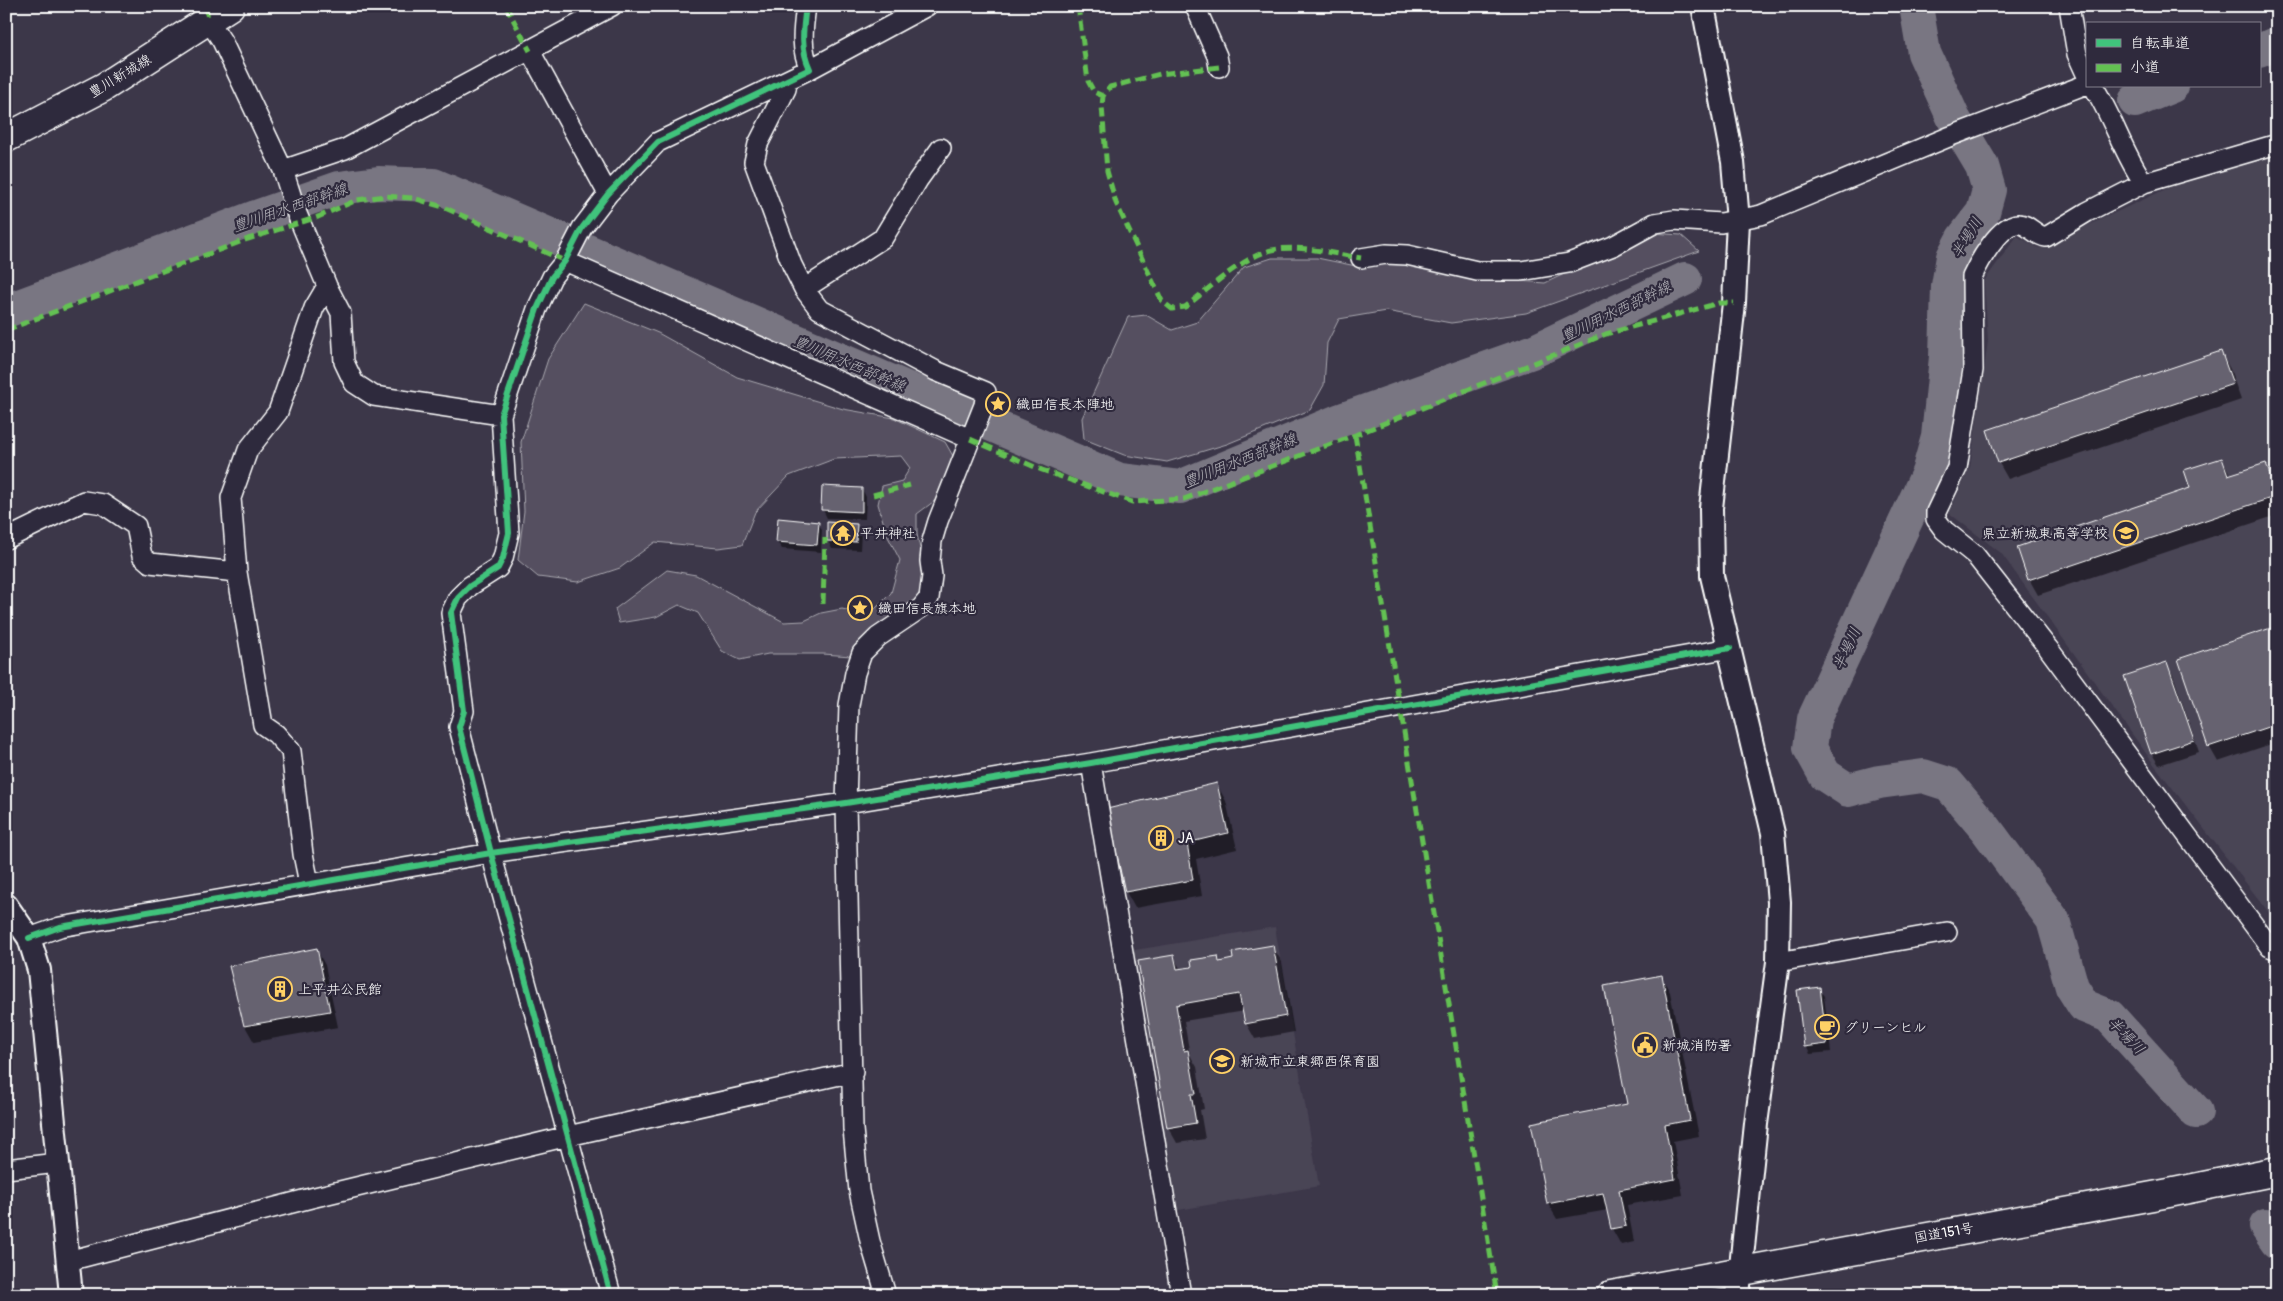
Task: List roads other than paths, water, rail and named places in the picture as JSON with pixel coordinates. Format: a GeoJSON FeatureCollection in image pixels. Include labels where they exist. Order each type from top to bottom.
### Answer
{"type":"FeatureCollection","features":[{"type":"Feature","properties":{"kind":"main road","name":"豊川新城線"},"geometry":{"type":"LineString","coordinates":[[6,138],[104,87],[219,13]]}},
{"type":"Feature","properties":{"kind":"main road","name":"国道151号"},"geometry":{"type":"LineString","coordinates":[[1610,1295],[1739,1283],[2277,1171]]}},
{"type":"Feature","properties":{"kind":"street"},"geometry":{"type":"LineString","coordinates":[[285,178],[345,149],[612,6]]}},
{"type":"Feature","properties":{"kind":"street"},"geometry":{"type":"LineString","coordinates":[[806,6],[802,36],[804,58],[810,69]]}},
{"type":"Feature","properties":{"kind":"street"},"geometry":{"type":"LineString","coordinates":[[611,1295],[491,853],[459,727],[464,711],[451,613],[458,598],[470,586],[498,568],[503,558],[509,533],[501,415],[537,309],[552,277],[567,257],[582,228],[608,194],[658,142],[787,81],[927,6]]}},
{"type":"Feature","properties":{"kind":"street"},"geometry":{"type":"LineString","coordinates":[[1195,6],[1217,56],[1218,66]]}},
{"type":"Feature","properties":{"kind":"street"},"geometry":{"type":"LineString","coordinates":[[1703,6],[1733,162],[1738,221],[1734,303],[1711,508],[1712,576],[1773,833],[1779,902],[1778,962],[1756,1124],[1739,1283]]}},
{"type":"Feature","properties":{"kind":"street"},"geometry":{"type":"LineString","coordinates":[[2069,6],[2076,54],[2086,74]]}},
{"type":"Feature","properties":{"kind":"street"},"geometry":{"type":"LineString","coordinates":[[219,13],[222,41],[285,178],[297,214],[326,286],[341,313],[344,362],[354,383],[374,396],[501,415]]}},
{"type":"Feature","properties":{"kind":"street"},"geometry":{"type":"LineString","coordinates":[[530,51],[608,194]]}},
{"type":"Feature","properties":{"kind":"street"},"geometry":{"type":"LineString","coordinates":[[787,81],[786,89],[758,144],[754,162],[792,265],[804,289],[819,309],[936,371],[986,392],[984,405],[938,521],[932,541],[930,561],[932,576],[929,598],[921,608],[878,637],[862,653],[854,673],[849,705],[846,803],[853,1129],[859,1190],[870,1241],[886,1295]]}},
{"type":"Feature","properties":{"kind":"street"},"geometry":{"type":"LineString","coordinates":[[1361,258],[1373,254],[1407,255],[1477,271],[1520,271],[1569,263],[1613,246],[1655,223],[1674,220],[1738,221],[1761,215],[1951,136],[2086,84]]}},
{"type":"Feature","properties":{"kind":"street"},"geometry":{"type":"LineString","coordinates":[[2094,88],[2132,166],[2144,183]]}},
{"type":"Feature","properties":{"kind":"street"},"geometry":{"type":"LineString","coordinates":[[2277,144],[2144,183],[2087,212],[2046,237],[2039,236],[2027,227],[2018,224],[2002,231],[1978,265],[1972,277],[1972,370],[1957,468],[1936,512],[1936,519],[1944,530],[1980,561],[2048,648],[2270,947],[2277,950]]}},
{"type":"Feature","properties":{"kind":"street"},"geometry":{"type":"LineString","coordinates":[[804,289],[883,238],[918,180],[941,148]]}},
{"type":"Feature","properties":{"kind":"street"},"geometry":{"type":"LineString","coordinates":[[567,257],[972,435]]}},
{"type":"Feature","properties":{"kind":"street"},"geometry":{"type":"LineString","coordinates":[[309,883],[303,854],[291,751],[276,734],[263,725],[237,572],[231,498],[248,450],[278,412],[314,308],[326,286]]}},
{"type":"Feature","properties":{"kind":"street"},"geometry":{"type":"LineString","coordinates":[[6,539],[84,501],[103,504],[136,526],[142,556],[150,563],[237,572]]}},
{"type":"Feature","properties":{"kind":"street"},"geometry":{"type":"LineString","coordinates":[[29,938],[60,927],[309,883],[491,853],[846,803],[1091,764],[1730,648]]}},
{"type":"Feature","properties":{"kind":"street"},"geometry":{"type":"LineString","coordinates":[[1091,764],[1181,1295]]}},
{"type":"Feature","properties":{"kind":"street"},"geometry":{"type":"LineString","coordinates":[[6,905],[29,938],[39,970],[71,1295]]}},
{"type":"Feature","properties":{"kind":"street"},"geometry":{"type":"LineString","coordinates":[[1778,962],[1947,932]]}},
{"type":"Feature","properties":{"kind":"street"},"geometry":{"type":"LineString","coordinates":[[68,1261],[311,1198],[568,1136],[853,1072]]}},
{"type":"Feature","properties":{"kind":"street"},"geometry":{"type":"LineString","coordinates":[[6,1169],[57,1163]]}},
{"type":"Feature","properties":{"kind":"waterway","name":"半場川"},"geometry":{"type":"LineString","coordinates":[[1916,6],[1924,53],[1954,119],[1982,166],[1989,190],[1983,212],[1963,238],[1953,257],[1948,286],[1946,357],[1938,437],[1928,473],[1814,719],[1810,748],[1825,775],[1848,790],[1879,782],[1923,776],[1948,784],[1986,829],[2053,920],[2072,987],[2084,1006],[2109,1016],[2196,1112]]}},
{"type":"Feature","properties":{"kind":"waterway","name":"豊川用水西部幹線"},"geometry":{"type":"LineString","coordinates":[[2260,51],[2277,43]]}},
{"type":"Feature","properties":{"kind":"waterway","name":"豊川用水西部幹線"},"geometry":{"type":"LineString","coordinates":[[2135,101],[2167,88]]}},
{"type":"Feature","properties":{"kind":"waterway","name":"豊川用水西部幹線"},"geometry":{"type":"LineString","coordinates":[[6,311],[256,217],[339,188],[378,183],[434,185],[1120,480],[1180,487],[1341,420],[1532,352],[1685,279]]}},
{"type":"Feature","properties":{"kind":"waterway","name":"半場川"},"geometry":{"type":"LineString","coordinates":[[2266,1226],[2277,1242]]}},
{"type":"Feature","properties":{"kind":"place","name":"織田信長本陣地"},"geometry":{"type":"Point","coordinates":[998,404]}},
{"type":"Feature","properties":{"kind":"place","name":"平井神社"},"geometry":{"type":"Point","coordinates":[843,533]}},
{"type":"Feature","properties":{"kind":"place","name":"県立新城東高等学校"},"geometry":{"type":"Point","coordinates":[2126,533]}},
{"type":"Feature","properties":{"kind":"place","name":"織田信長旗本地"},"geometry":{"type":"Point","coordinates":[860,608]}},
{"type":"Feature","properties":{"kind":"place","name":"JA"},"geometry":{"type":"Point","coordinates":[1161,838]}},
{"type":"Feature","properties":{"kind":"place","name":"上平井公民館"},"geometry":{"type":"Point","coordinates":[280,989]}},
{"type":"Feature","properties":{"kind":"place","name":"グリーンヒル"},"geometry":{"type":"Point","coordinates":[1827,1027]}},
{"type":"Feature","properties":{"kind":"place","name":"新城消防署"},"geometry":{"type":"Point","coordinates":[1645,1045]}},
{"type":"Feature","properties":{"kind":"place","name":"新城市立東郷西保育園"},"geometry":{"type":"Point","coordinates":[1222,1061]}}]}
